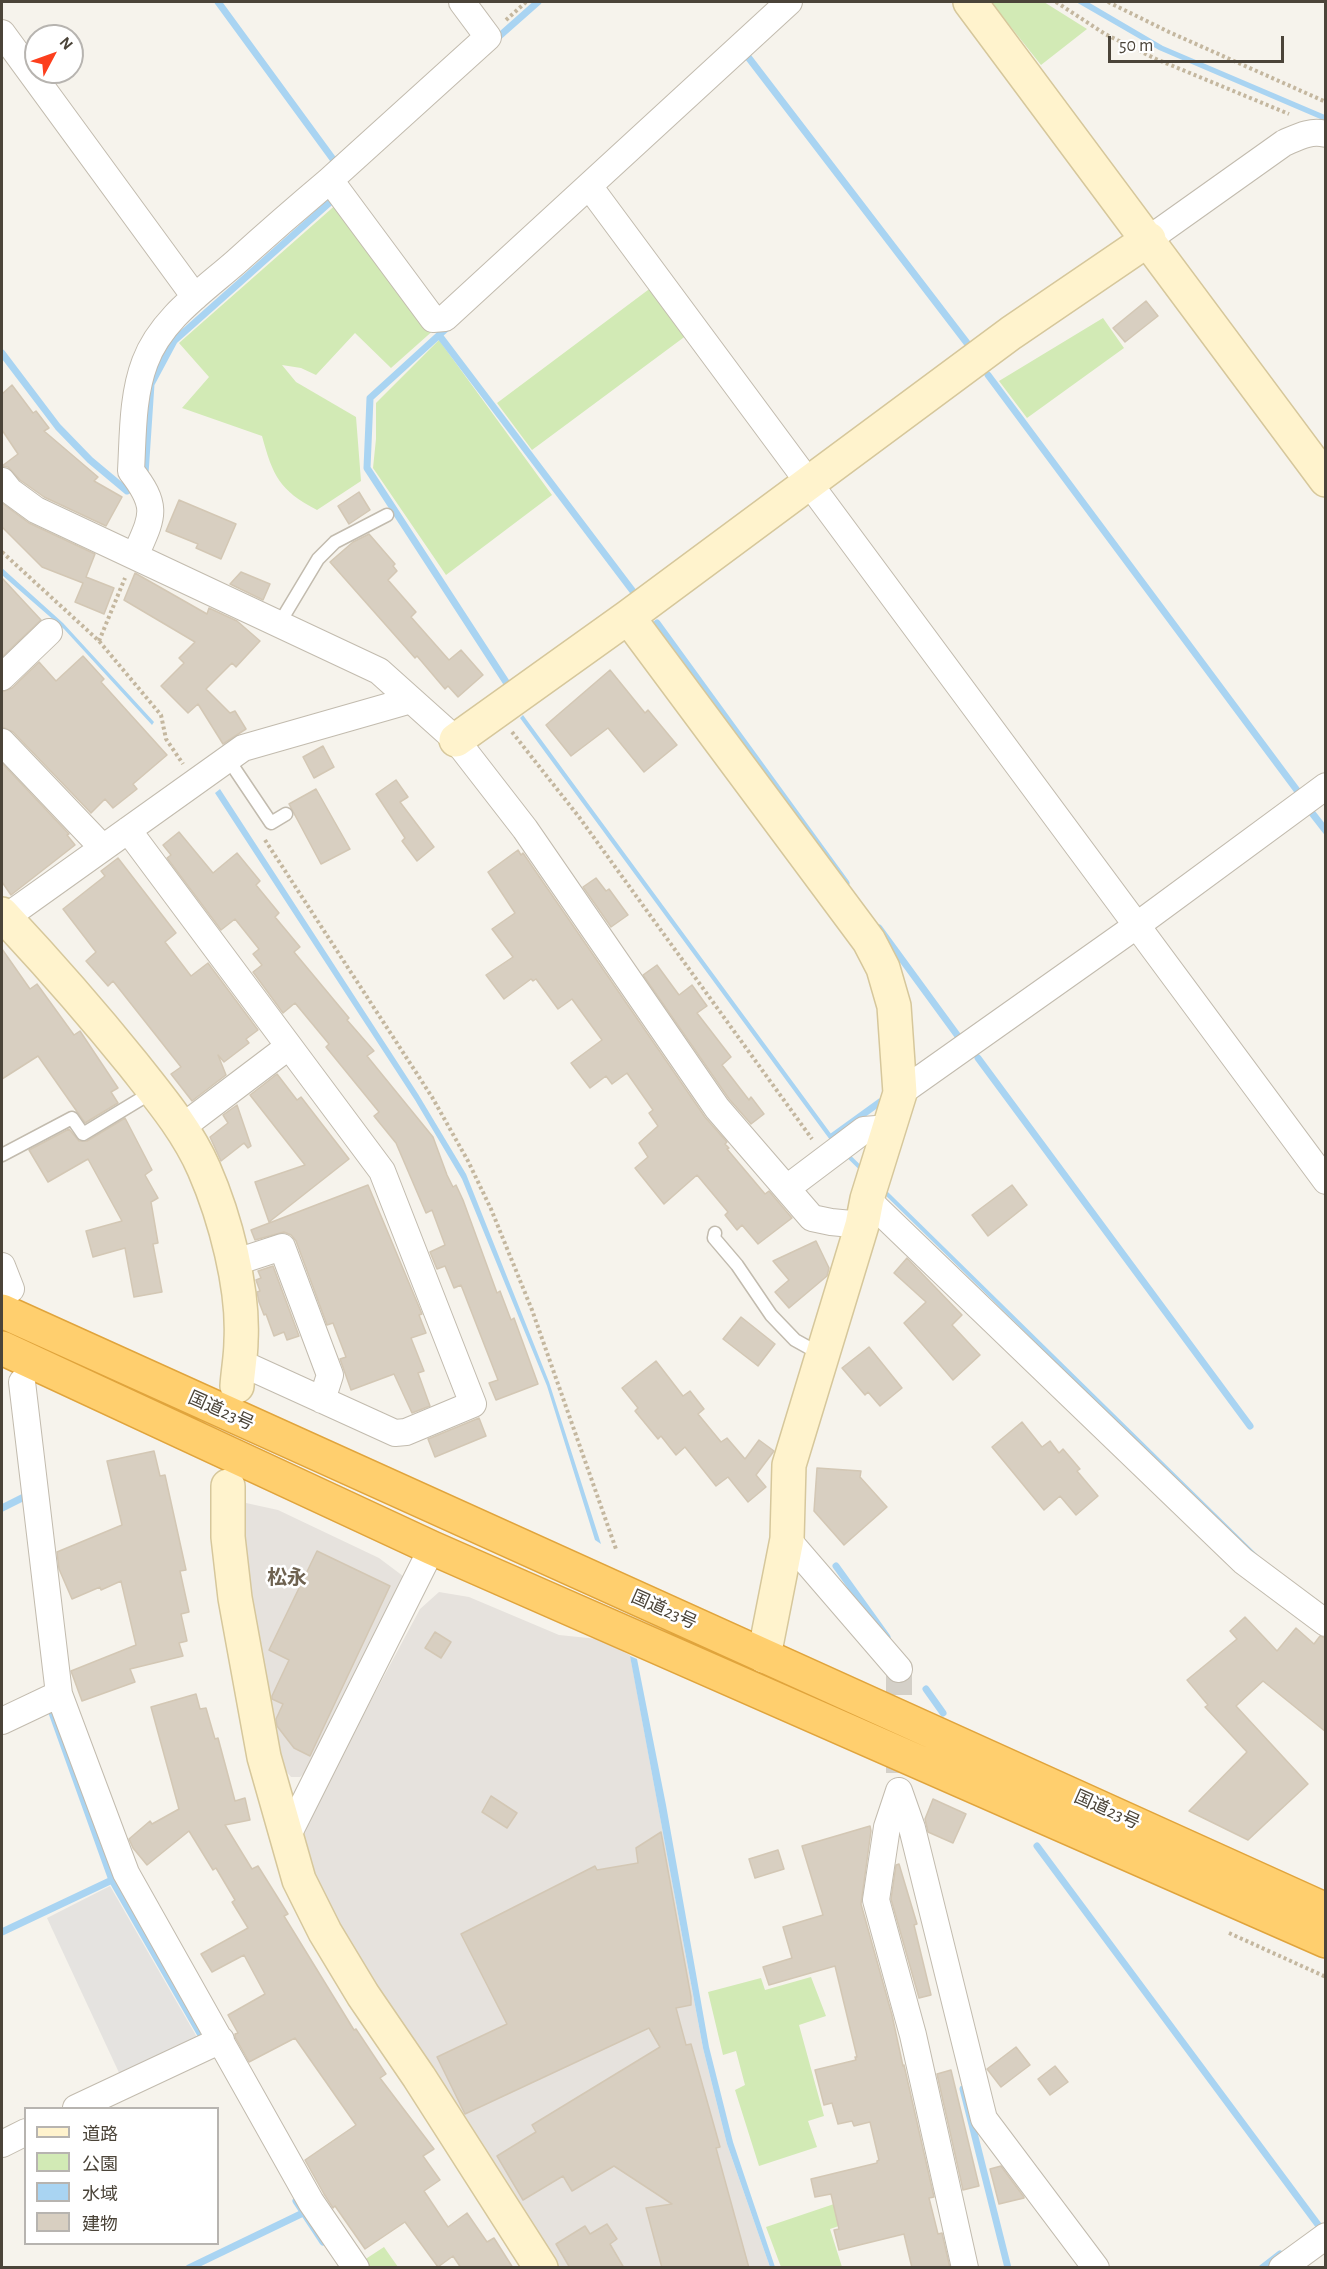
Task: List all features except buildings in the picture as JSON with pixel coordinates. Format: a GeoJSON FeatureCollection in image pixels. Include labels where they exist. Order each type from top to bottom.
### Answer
{"type":"FeatureCollection","features":[{"type":"Feature","properties":{"kind":"highway","name":"国道23号"},"geometry":{"type":"LineString","coordinates":[[5,1289],[764,1656],[1326,1910]]}},
{"type":"Feature","properties":{"kind":"highway","name":"国道23号"},"geometry":{"type":"LineString","coordinates":[[2,1348],[432,1548],[1326,1941]]}},
{"type":"Feature","properties":{"kind":"street"},"geometry":{"type":"LineString","coordinates":[[135,556],[149,525],[151,513],[150,500],[131,471],[135,409],[144,364],[159,336],[170,321],[195,297],[330,180],[488,37],[462,2]]}},
{"type":"Feature","properties":{"kind":"street"},"geometry":{"type":"LineString","coordinates":[[330,180],[434,319],[445,318],[789,2]]}},
{"type":"Feature","properties":{"kind":"street"},"geometry":{"type":"LineString","coordinates":[[970,2],[1149,239],[1326,480]]}},
{"type":"Feature","properties":{"kind":"street"},"geometry":{"type":"LineString","coordinates":[[2,33],[195,297]]}},
{"type":"Feature","properties":{"kind":"street"},"geometry":{"type":"LineString","coordinates":[[456,740],[628,617],[1011,333],[1284,143],[1304,134],[1321,133]]}},
{"type":"Feature","properties":{"kind":"street"},"geometry":{"type":"LineString","coordinates":[[589,186],[1326,1181]]}},
{"type":"Feature","properties":{"kind":"street"},"geometry":{"type":"LineString","coordinates":[[2,481],[36,510],[378,671],[456,740],[525,829],[717,1108],[812,1218],[831,1222],[869,1196]]}},
{"type":"Feature","properties":{"kind":"street"},"geometry":{"type":"LineString","coordinates":[[628,617],[869,941],[883,968],[894,1006],[900,1093],[789,1465],[787,1539],[764,1656]]}},
{"type":"Feature","properties":{"kind":"street"},"geometry":{"type":"LineString","coordinates":[[2,677],[49,632]]}},
{"type":"Feature","properties":{"kind":"street"},"geometry":{"type":"LineString","coordinates":[[128,830],[382,1171],[473,1404],[406,1431],[395,1433],[322,1400],[238,1374],[242,1339],[237,1280],[221,1215],[204,1167],[181,1128],[154,1090],[86,1006],[3,916],[243,748],[411,700]]}},
{"type":"Feature","properties":{"kind":"street"},"geometry":{"type":"LineString","coordinates":[[2,742],[103,848]]}},
{"type":"Feature","properties":{"kind":"street"},"geometry":{"type":"LineString","coordinates":[[900,1093],[1136,926],[1326,786]]}},
{"type":"Feature","properties":{"kind":"street"},"geometry":{"type":"LineString","coordinates":[[181,1128],[288,1047]]}},
{"type":"Feature","properties":{"kind":"street"},"geometry":{"type":"LineString","coordinates":[[787,1188],[864,1130],[889,1128]]}},
{"type":"Feature","properties":{"kind":"street"},"geometry":{"type":"LineString","coordinates":[[869,1196],[1243,1561],[1326,1623]]}},
{"type":"Feature","properties":{"kind":"street"},"geometry":{"type":"LineString","coordinates":[[232,1263],[282,1247],[330,1375],[322,1400]]}},
{"type":"Feature","properties":{"kind":"street"},"geometry":{"type":"LineString","coordinates":[[16,1391],[59,1694],[126,1873],[311,2202],[356,2268]]}},
{"type":"Feature","properties":{"kind":"street"},"geometry":{"type":"LineString","coordinates":[[228,1486],[228,1537],[235,1598],[264,1757],[299,1880],[325,1932],[358,1986],[542,2268]]}},
{"type":"Feature","properties":{"kind":"street"},"geometry":{"type":"LineString","coordinates":[[787,1539],[898,1670]]}},
{"type":"Feature","properties":{"kind":"street"},"geometry":{"type":"LineString","coordinates":[[286,1839],[432,1548]]}},
{"type":"Feature","properties":{"kind":"street"},"geometry":{"type":"LineString","coordinates":[[2,1721],[59,1694]]}},
{"type":"Feature","properties":{"kind":"street"},"geometry":{"type":"LineString","coordinates":[[965,2268],[913,2035],[876,1900],[887,1827],[899,1791],[912,1828],[984,2119],[1096,2268]]}},
{"type":"Feature","properties":{"kind":"street"},"geometry":{"type":"LineString","coordinates":[[80,2107],[221,2040]]}},
{"type":"Feature","properties":{"kind":"street"},"geometry":{"type":"LineString","coordinates":[[2,2144],[24,2133]]}},
{"type":"Feature","properties":{"kind":"street"},"geometry":{"type":"LineString","coordinates":[[1282,2268],[1326,2235]]}},
{"type":"Feature","properties":{"kind":"lane"},"geometry":{"type":"LineString","coordinates":[[279,624],[318,559],[335,542],[387,514]]}},
{"type":"Feature","properties":{"kind":"lane"},"geometry":{"type":"LineString","coordinates":[[228,759],[271,823],[286,814]]}},
{"type":"Feature","properties":{"kind":"lane"},"geometry":{"type":"LineString","coordinates":[[2,1155],[72,1118],[83,1134],[154,1090]]}},
{"type":"Feature","properties":{"kind":"lane"},"geometry":{"type":"LineString","coordinates":[[715,1233],[714,1238],[737,1265],[771,1315],[795,1340],[823,1355]]}},
{"type":"Feature","properties":{"kind":"path"},"geometry":{"type":"LineString","coordinates":[[1056,2],[1115,39],[1156,59],[1299,118],[1321,133]]}},
{"type":"Feature","properties":{"kind":"path"},"geometry":{"type":"LineString","coordinates":[[1108,2],[1169,32],[1326,102]]}},
{"type":"Feature","properties":{"kind":"path"},"geometry":{"type":"LineString","coordinates":[[2,552],[99,641],[161,715],[166,739],[195,782]]}},
{"type":"Feature","properties":{"kind":"path"},"geometry":{"type":"LineString","coordinates":[[99,641],[135,556]]}},
{"type":"Feature","properties":{"kind":"path"},"geometry":{"type":"LineString","coordinates":[[495,712],[579,817],[835,1153]]}},
{"type":"Feature","properties":{"kind":"path"},"geometry":{"type":"LineString","coordinates":[[262,836],[432,1097],[468,1161],[491,1209],[532,1310],[616,1549]]}},
{"type":"Feature","properties":{"kind":"path"},"geometry":{"type":"LineString","coordinates":[[1229,1933],[1326,1977]]}},
{"type":"Feature","properties":{"kind":"shaded area"},"geometry":{"type":"Polygon","coordinates":[[[246,1503],[278,1510],[379,1558],[403,1576],[399,1597],[311,1767],[300,1777],[291,1777],[281,1765],[244,1563],[243,1513],[246,1503]]]}},
{"type":"Feature","properties":{"kind":"shaded area"},"geometry":{"type":"Polygon","coordinates":[[[439,1592],[469,1597],[559,1635],[598,1639],[630,1655],[703,2048],[727,2144],[770,2267],[553,2267],[324,1913],[302,1829],[420,1609],[439,1592]]]}},
{"type":"Feature","properties":{"kind":"shaded area"},"geometry":{"type":"Polygon","coordinates":[[[110,1886],[198,2039],[121,2077],[47,1918],[110,1886]]]}},
{"type":"Feature","properties":{"kind":"green space"},"geometry":{"type":"Polygon","coordinates":[[[991,2],[1044,2],[1087,29],[1041,65],[991,2]]]}},
{"type":"Feature","properties":{"kind":"green space"},"geometry":{"type":"Polygon","coordinates":[[[339,202],[436,328],[391,368],[355,333],[316,375],[301,368],[282,365],[296,382],[356,417],[361,481],[317,510],[294,496],[279,480],[270,462],[262,436],[182,408],[209,377],[179,343],[339,202]]]}},
{"type":"Feature","properties":{"kind":"green space"},"geometry":{"type":"Polygon","coordinates":[[[652,287],[687,335],[532,450],[497,403],[652,287]]]}},
{"type":"Feature","properties":{"kind":"green space"},"geometry":{"type":"Polygon","coordinates":[[[1103,318],[1124,348],[1027,418],[999,381],[1103,318]]]}},
{"type":"Feature","properties":{"kind":"green space"},"geometry":{"type":"Polygon","coordinates":[[[439,340],[552,495],[446,575],[373,468],[376,403],[439,340]]]}},
{"type":"Feature","properties":{"kind":"green space"},"geometry":{"type":"Polygon","coordinates":[[[811,1977],[826,2016],[799,2025],[824,2116],[808,2121],[817,2147],[759,2166],[735,2090],[745,2085],[736,2051],[723,2055],[708,1992],[761,1978],[765,1990],[811,1977]]]}},
{"type":"Feature","properties":{"kind":"green space"},"geometry":{"type":"Polygon","coordinates":[[[834,2204],[842,2225],[830,2229],[842,2267],[781,2267],[766,2227],[834,2204]]]}},
{"type":"Feature","properties":{"kind":"green space"},"geometry":{"type":"Polygon","coordinates":[[[384,2247],[398,2267],[365,2267],[361,2262],[384,2247]]]}},
{"type":"Feature","properties":{"kind":"water"},"geometry":{"type":"Polygon","coordinates":[[[1076,2],[1088,2],[1163,46],[1325,115],[1325,121],[1159,50],[1076,2]]]}},
{"type":"Feature","properties":{"kind":"water"},"geometry":{"type":"Polygon","coordinates":[[[2,568],[63,623],[154,722],[152,725],[64,629],[2,575],[2,568]]]}},
{"type":"Feature","properties":{"kind":"water"},"geometry":{"type":"Polygon","coordinates":[[[523,715],[837,1142],[1268,1565],[1266,1568],[833,1144],[520,718],[523,715]]]}},
{"type":"Feature","properties":{"kind":"water"},"geometry":{"type":"Polygon","coordinates":[[[220,789],[418,1094],[466,1174],[549,1382],[601,1544],[595,1540],[547,1386],[462,1179],[415,1100],[215,793],[220,789]]]}},
{"type":"Feature","properties":{"kind":"water"},"geometry":{"type":"Polygon","coordinates":[[[630,1656],[637,1659],[666,1805],[709,2047],[733,2142],[775,2267],[770,2267],[727,2144],[703,2048],[630,1656]]]}},
{"type":"Feature","properties":{"kind":"waterway"},"geometry":{"type":"LineString","coordinates":[[218,2],[338,166]]}},
{"type":"Feature","properties":{"kind":"waterway"},"geometry":{"type":"LineString","coordinates":[[495,40],[538,2]]}},
{"type":"Feature","properties":{"kind":"waterway"},"geometry":{"type":"LineString","coordinates":[[745,53],[967,343]]}},
{"type":"Feature","properties":{"kind":"waterway"},"geometry":{"type":"LineString","coordinates":[[145,474],[151,384],[174,341],[336,197]]}},
{"type":"Feature","properties":{"kind":"waterway"},"geometry":{"type":"LineString","coordinates":[[449,326],[370,398],[367,468],[508,685]]}},
{"type":"Feature","properties":{"kind":"waterway"},"geometry":{"type":"LineString","coordinates":[[439,335],[635,594]]}},
{"type":"Feature","properties":{"kind":"waterway"},"geometry":{"type":"LineString","coordinates":[[2,353],[58,427],[90,460],[127,491],[133,487]]}},
{"type":"Feature","properties":{"kind":"waterway"},"geometry":{"type":"LineString","coordinates":[[988,375],[1299,793]]}},
{"type":"Feature","properties":{"kind":"waterway"},"geometry":{"type":"LineString","coordinates":[[657,623],[846,883]]}},
{"type":"Feature","properties":{"kind":"waterway"},"geometry":{"type":"LineString","coordinates":[[1312,813],[1326,831]]}},
{"type":"Feature","properties":{"kind":"waterway"},"geometry":{"type":"LineString","coordinates":[[879,928],[963,1043]]}},
{"type":"Feature","properties":{"kind":"waterway"},"geometry":{"type":"LineString","coordinates":[[978,1058],[1250,1426]]}},
{"type":"Feature","properties":{"kind":"waterway"},"geometry":{"type":"LineString","coordinates":[[833,1136],[880,1102]]}},
{"type":"Feature","properties":{"kind":"waterway"},"geometry":{"type":"LineString","coordinates":[[2,1508],[24,1497]]}},
{"type":"Feature","properties":{"kind":"waterway"},"geometry":{"type":"LineString","coordinates":[[836,1566],[887,1637]]}},
{"type":"Feature","properties":{"kind":"waterway"},"geometry":{"type":"LineString","coordinates":[[926,1689],[943,1713]]}},
{"type":"Feature","properties":{"kind":"waterway"},"geometry":{"type":"LineString","coordinates":[[51,1710],[112,1880],[201,2035]]}},
{"type":"Feature","properties":{"kind":"waterway"},"geometry":{"type":"LineString","coordinates":[[1037,1846],[1319,2226]]}},
{"type":"Feature","properties":{"kind":"waterway"},"geometry":{"type":"LineString","coordinates":[[2,1932],[112,1880]]}},
{"type":"Feature","properties":{"kind":"waterway"},"geometry":{"type":"LineString","coordinates":[[963,2089],[1008,2268]]}},
{"type":"Feature","properties":{"kind":"waterway"},"geometry":{"type":"LineString","coordinates":[[296,2201],[323,2242]]}},
{"type":"Feature","properties":{"kind":"waterway"},"geometry":{"type":"LineString","coordinates":[[189,2268],[303,2213]]}},
{"type":"Feature","properties":{"kind":"waterway"},"geometry":{"type":"LineString","coordinates":[[1262,2268],[1280,2254]]}},
{"type":"Feature","properties":{"kind":"tunnel"},"geometry":{"type":"LineString","coordinates":[[899,1669],[899,1791]]}},
{"type":"Feature","properties":{"kind":"district","name":"松永"},"geometry":{"type":"Point","coordinates":[287,1578]}}]}
